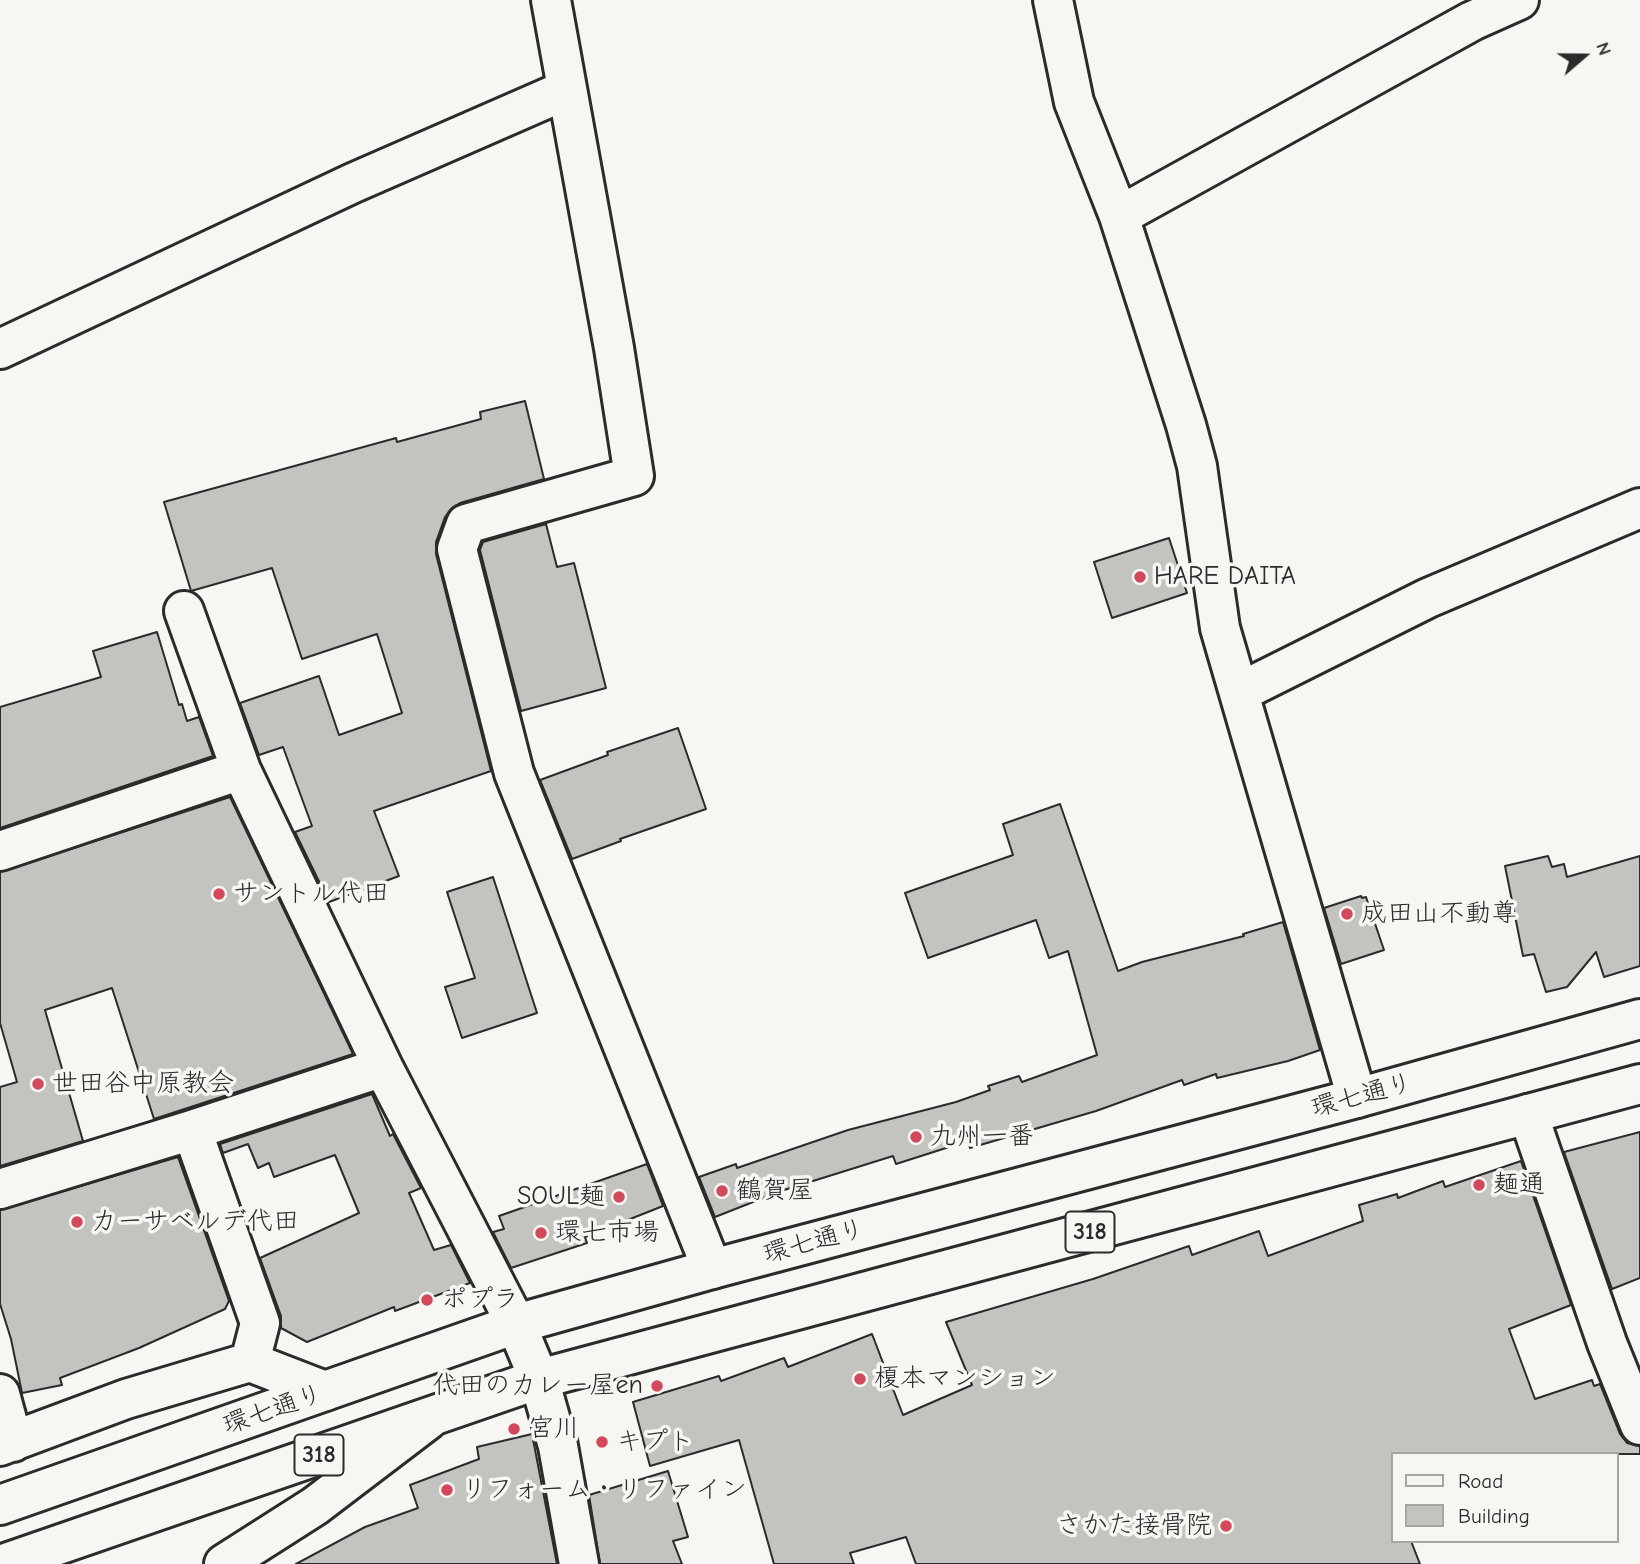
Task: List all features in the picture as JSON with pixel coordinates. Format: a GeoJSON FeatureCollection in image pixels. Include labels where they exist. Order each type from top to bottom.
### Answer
{"type":"FeatureCollection","features":[{"type":"Feature","properties":{"kind":"street"},"geometry":{"type":"LineString","coordinates":[[551,0],[614,348],[634,476],[466,524],[457,549],[514,773],[712,1269]]}},
{"type":"Feature","properties":{"kind":"street"},"geometry":{"type":"LineString","coordinates":[[1053,0],[1074,102],[1119,216],[1182,412],[1196,466],[1220,628],[1357,1098]]}},
{"type":"Feature","properties":{"kind":"street"},"geometry":{"type":"LineString","coordinates":[[1119,216],[1468,11],[1519,0]]}},
{"type":"Feature","properties":{"kind":"street"},"geometry":{"type":"LineString","coordinates":[[0,349],[353,183],[566,90]]}},
{"type":"Feature","properties":{"kind":"street"},"geometry":{"type":"LineString","coordinates":[[1240,692],[1428,598],[1640,508]]}},
{"type":"Feature","properties":{"kind":"street"},"geometry":{"type":"LineString","coordinates":[[184,611],[241,770],[383,1067],[516,1324],[539,1379],[558,1446],[579,1564]]}},
{"type":"Feature","properties":{"kind":"street"},"geometry":{"type":"LineString","coordinates":[[0,851],[241,770]]}},
{"type":"Feature","properties":{"kind":"street","name":"環七通り"},"geometry":{"type":"LineString","coordinates":[[0,1505],[516,1324],[712,1269],[1357,1098],[1640,1019]]}},
{"type":"Feature","properties":{"kind":"street"},"geometry":{"type":"LineString","coordinates":[[0,1189],[383,1067]]}},
{"type":"Feature","properties":{"kind":"street","name":"318"},"geometry":{"type":"LineString","coordinates":[[3,1564],[539,1379],[1640,1084]]}},
{"type":"Feature","properties":{"kind":"street"},"geometry":{"type":"LineString","coordinates":[[1528,1114],[1607,1343],[1640,1425]]}},
{"type":"Feature","properties":{"kind":"street"},"geometry":{"type":"LineString","coordinates":[[192,1130],[260,1323],[250,1362]]}},
{"type":"Feature","properties":{"kind":"street"},"geometry":{"type":"LineString","coordinates":[[0,1394],[7,1444],[126,1399],[250,1362],[325,1391]]}},
{"type":"Feature","properties":{"kind":"street"},"geometry":{"type":"LineString","coordinates":[[224,1564],[315,1506],[432,1416]]}},
{"type":"Feature","properties":{"kind":"building"},"geometry":{"type":"Polygon","coordinates":[[[525,401],[544,479],[460,503],[445,517],[436,542],[436,554],[491,771],[374,811],[399,876],[329,902],[295,832],[312,826],[283,747],[259,755],[240,703],[319,676],[339,735],[402,713],[377,634],[302,659],[272,568],[191,591],[164,502],[396,438],[397,442],[481,419],[480,412],[525,401]]]}},
{"type":"Feature","properties":{"kind":"building"},"geometry":{"type":"Polygon","coordinates":[[[546,524],[557,567],[574,563],[606,688],[521,711],[480,550],[483,542],[546,524]]]}},
{"type":"Feature","properties":{"kind":"building","name":"HARE DAITA"},"geometry":{"type":"Polygon","coordinates":[[[1169,538],[1187,593],[1112,618],[1094,562],[1169,538]]]}},
{"type":"Feature","properties":{"kind":"building"},"geometry":{"type":"Polygon","coordinates":[[[157,632],[179,705],[182,704],[187,721],[199,717],[213,756],[0,828],[0,707],[101,677],[93,651],[157,632]]]}},
{"type":"Feature","properties":{"kind":"building"},"geometry":{"type":"Polygon","coordinates":[[[678,728],[706,809],[572,859],[540,780],[608,755],[607,752],[678,728]]]}},
{"type":"Feature","properties":{"kind":"building"},"geometry":{"type":"Polygon","coordinates":[[[230,797],[353,1054],[154,1119],[112,988],[45,1010],[83,1141],[0,1166],[0,1087],[17,1082],[0,1023],[0,872],[230,797]]]}},
{"type":"Feature","properties":{"kind":"building"},"geometry":{"type":"Polygon","coordinates":[[[1060,804],[1118,971],[1142,962],[1244,936],[1243,934],[1283,922],[1320,1050],[1288,1061],[1217,1078],[1216,1074],[1184,1085],[1182,1080],[1096,1111],[970,1148],[968,1141],[896,1164],[893,1156],[781,1191],[715,1217],[699,1177],[736,1164],[737,1168],[848,1130],[956,1102],[990,1090],[988,1086],[1019,1076],[1022,1082],[1097,1055],[1068,951],[1049,958],[1036,920],[928,958],[905,893],[1013,855],[1003,824],[1060,804]]]}},
{"type":"Feature","properties":{"kind":"building"},"geometry":{"type":"Polygon","coordinates":[[[1548,856],[1552,867],[1564,864],[1567,877],[1640,856],[1640,966],[1604,977],[1596,952],[1567,987],[1546,992],[1534,954],[1523,956],[1505,866],[1548,856]]]}},
{"type":"Feature","properties":{"kind":"building"},"geometry":{"type":"Polygon","coordinates":[[[493,877],[537,1013],[462,1038],[445,987],[475,978],[447,892],[493,877]]]}},
{"type":"Feature","properties":{"kind":"building"},"geometry":{"type":"Polygon","coordinates":[[[1361,896],[1366,897],[1384,950],[1341,964],[1324,908],[1361,896]]]}},
{"type":"Feature","properties":{"kind":"building"},"geometry":{"type":"Polygon","coordinates":[[[372,1094],[390,1136],[393,1134],[421,1188],[409,1193],[434,1250],[451,1245],[470,1283],[395,1311],[394,1307],[307,1342],[281,1328],[281,1316],[260,1258],[359,1213],[335,1155],[274,1177],[269,1163],[258,1168],[248,1144],[223,1153],[220,1144],[372,1094]]]}},
{"type":"Feature","properties":{"kind":"building"},"geometry":{"type":"Polygon","coordinates":[[[1640,1132],[1640,1278],[1612,1289],[1564,1152],[1640,1132]]]}},
{"type":"Feature","properties":{"kind":"building"},"geometry":{"type":"Polygon","coordinates":[[[178,1157],[229,1301],[225,1309],[139,1348],[60,1378],[62,1385],[22,1393],[11,1339],[0,1304],[0,1210],[178,1157]]]}},
{"type":"Feature","properties":{"kind":"building"},"geometry":{"type":"Polygon","coordinates":[[[1521,1161],[1571,1305],[1509,1329],[1535,1399],[1592,1380],[1594,1386],[1600,1384],[1620,1434],[1627,1443],[1640,1446],[1640,1454],[1392,1452],[1392,1543],[1412,1543],[1420,1564],[916,1564],[906,1537],[850,1553],[854,1564],[774,1564],[739,1440],[650,1466],[633,1402],[719,1376],[721,1381],[784,1358],[788,1367],[872,1334],[903,1415],[972,1385],[946,1322],[1093,1279],[1189,1246],[1192,1255],[1259,1231],[1268,1256],[1363,1221],[1359,1205],[1397,1194],[1398,1198],[1443,1181],[1445,1187],[1521,1161]]]}},
{"type":"Feature","properties":{"kind":"building"},"geometry":{"type":"Polygon","coordinates":[[[647,1164],[663,1206],[585,1237],[587,1243],[511,1268],[493,1232],[504,1229],[499,1216],[647,1164]]]}},
{"type":"Feature","properties":{"kind":"building"},"geometry":{"type":"Polygon","coordinates":[[[532,1434],[557,1564],[296,1564],[365,1527],[418,1508],[410,1485],[479,1459],[477,1447],[532,1434]]]}},
{"type":"Feature","properties":{"kind":"building"},"geometry":{"type":"Polygon","coordinates":[[[668,1471],[688,1537],[673,1541],[682,1564],[600,1564],[589,1495],[668,1471]]]}},
{"type":"Feature","properties":{"kind":"place","name":"HARE DAITA"},"geometry":{"type":"Point","coordinates":[1140,577]}},
{"type":"Feature","properties":{"kind":"place","name":"サントル代田"},"geometry":{"type":"Point","coordinates":[219,894]}},
{"type":"Feature","properties":{"kind":"place","name":"成田山不動尊"},"geometry":{"type":"Point","coordinates":[1347,914]}},
{"type":"Feature","properties":{"kind":"place","name":"世田谷中原教会"},"geometry":{"type":"Point","coordinates":[38,1084]}},
{"type":"Feature","properties":{"kind":"place","name":"九州一番"},"geometry":{"type":"Point","coordinates":[916,1137]}},
{"type":"Feature","properties":{"kind":"place","name":"麺通"},"geometry":{"type":"Point","coordinates":[1479,1185]}},
{"type":"Feature","properties":{"kind":"place","name":"鶴賀屋"},"geometry":{"type":"Point","coordinates":[722,1191]}},
{"type":"Feature","properties":{"kind":"place","name":"SOUL麺"},"geometry":{"type":"Point","coordinates":[619,1197]}},
{"type":"Feature","properties":{"kind":"place","name":"カーサベルデ代田"},"geometry":{"type":"Point","coordinates":[77,1222]}},
{"type":"Feature","properties":{"kind":"place","name":"環七市場"},"geometry":{"type":"Point","coordinates":[541,1233]}},
{"type":"Feature","properties":{"kind":"place","name":"ポプラ"},"geometry":{"type":"Point","coordinates":[427,1300]}},
{"type":"Feature","properties":{"kind":"place","name":"榎本マンション"},"geometry":{"type":"Point","coordinates":[860,1379]}},
{"type":"Feature","properties":{"kind":"place","name":"代田のカレー屋en"},"geometry":{"type":"Point","coordinates":[657,1386]}},
{"type":"Feature","properties":{"kind":"place","name":"宮川"},"geometry":{"type":"Point","coordinates":[514,1429]}},
{"type":"Feature","properties":{"kind":"place","name":"キプト"},"geometry":{"type":"Point","coordinates":[602,1442]}},
{"type":"Feature","properties":{"kind":"place","name":"リフォーム・リファイン"},"geometry":{"type":"Point","coordinates":[447,1490]}},
{"type":"Feature","properties":{"kind":"place","name":"さかた接骨院"},"geometry":{"type":"Point","coordinates":[1226,1526]}}]}
